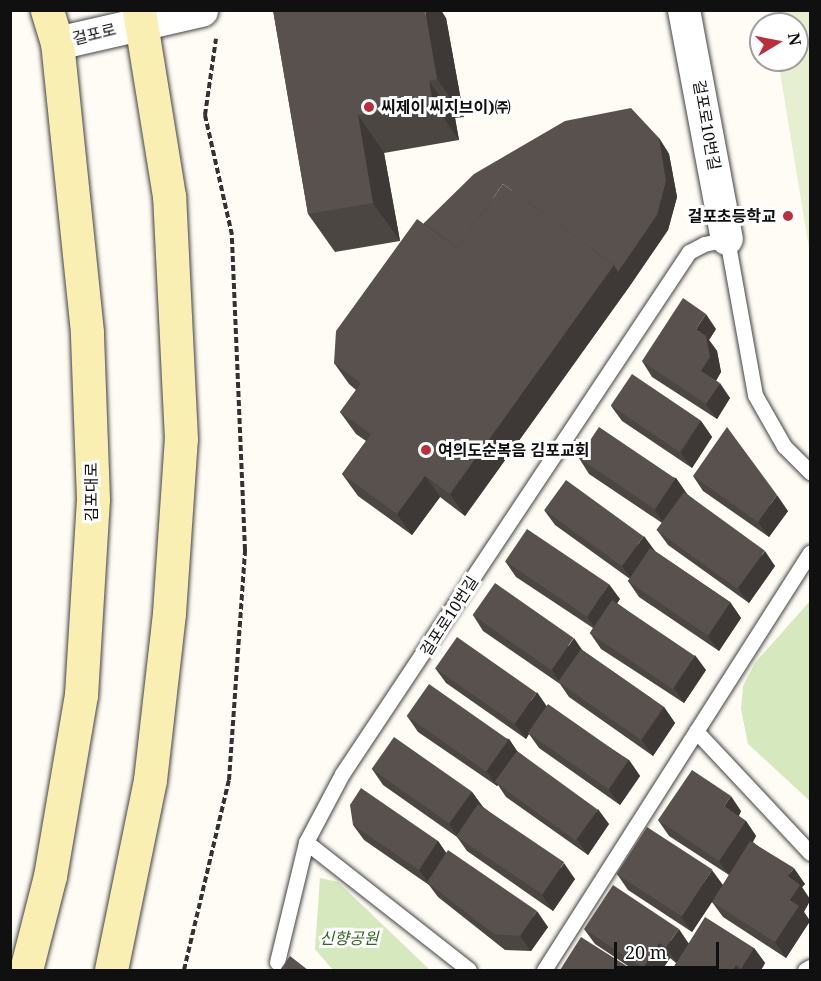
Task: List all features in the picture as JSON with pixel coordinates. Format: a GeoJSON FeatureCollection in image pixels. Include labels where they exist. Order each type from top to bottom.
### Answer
{"type":"FeatureCollection","features":[{"type":"Feature","properties":{"kind":"main road","name":"김포대로"},"geometry":{"type":"LineString","coordinates":[[26,970],[50,876],[81,695],[93,499],[87,332],[57,43],[47,10]]}},
{"type":"Feature","properties":{"kind":"main road"},"geometry":{"type":"LineString","coordinates":[[111,970],[150,780],[169,613],[181,439],[169,196],[141,16]]}},
{"type":"Feature","properties":{"kind":"street","name":"걸포로10번길"},"geometry":{"type":"LineString","coordinates":[[684,10],[727,239]]}},
{"type":"Feature","properties":{"kind":"street","name":"걸포로"},"geometry":{"type":"LineString","coordinates":[[57,43],[141,16],[209,22]]}},
{"type":"Feature","properties":{"kind":"lane","name":"걸포로10번길"},"geometry":{"type":"LineString","coordinates":[[275,966],[306,842],[342,774],[689,252],[727,239],[755,395],[784,446],[810,472]]}},
{"type":"Feature","properties":{"kind":"lane"},"geometry":{"type":"LineString","coordinates":[[544,970],[810,552]]}},
{"type":"Feature","properties":{"kind":"lane"},"geometry":{"type":"LineString","coordinates":[[696,731],[810,853]]}},
{"type":"Feature","properties":{"kind":"lane"},"geometry":{"type":"LineString","coordinates":[[306,842],[469,970]]}},
{"type":"Feature","properties":{"kind":"lane"},"geometry":{"type":"LineString","coordinates":[[275,966],[294,970]]}},
{"type":"Feature","properties":{"kind":"lane"},"geometry":{"type":"LineString","coordinates":[[805,970],[810,967]]}},
{"type":"Feature","properties":{"kind":"path"},"geometry":{"type":"LineString","coordinates":[[184,970],[229,780],[245,550],[232,235],[205,115],[209,22]]}},
{"type":"Feature","properties":{"kind":"green space"},"geometry":{"type":"Polygon","coordinates":[[[810,11],[810,255],[780,72],[809,72],[809,12],[770,12],[810,11]]]}},
{"type":"Feature","properties":{"kind":"green space"},"geometry":{"type":"Polygon","coordinates":[[[810,601],[810,801],[748,744],[741,709],[743,686],[755,663],[810,601]]]}},
{"type":"Feature","properties":{"kind":"green space","name":"신향공원"},"geometry":{"type":"Polygon","coordinates":[[[320,878],[338,882],[430,970],[333,970],[315,949],[320,878]]]}},
{"type":"Feature","properties":{"kind":"building"},"geometry":{"type":"Polygon","coordinates":[[[273,10],[425,10],[437,79],[429,81],[433,103],[358,115],[373,203],[308,214],[273,10]]]}},
{"type":"Feature","properties":{"kind":"building"},"geometry":{"type":"Polygon","coordinates":[[[631,108],[659,138],[666,181],[657,215],[618,272],[614,265],[503,184],[457,248],[424,223],[474,174],[565,121],[631,108]]]}},
{"type":"Feature","properties":{"kind":"building"},"geometry":{"type":"Polygon","coordinates":[[[503,184],[614,265],[450,494],[425,476],[397,514],[342,474],[371,434],[340,412],[361,383],[334,363],[336,331],[417,219],[457,248],[503,184]]]}},
{"type":"Feature","properties":{"kind":"building"},"geometry":{"type":"Polygon","coordinates":[[[683,298],[706,314],[696,329],[706,336],[710,357],[701,371],[720,383],[706,404],[642,361],[683,298]]]}},
{"type":"Feature","properties":{"kind":"building"},"geometry":{"type":"Polygon","coordinates":[[[632,374],[701,420],[680,452],[611,406],[632,374]]]}},
{"type":"Feature","properties":{"kind":"building"},"geometry":{"type":"Polygon","coordinates":[[[599,427],[675,478],[655,509],[578,458],[599,427]]]}},
{"type":"Feature","properties":{"kind":"building"},"geometry":{"type":"Polygon","coordinates":[[[727,427],[777,495],[758,522],[693,476],[727,427]]]}},
{"type":"Feature","properties":{"kind":"building"},"geometry":{"type":"Polygon","coordinates":[[[566,480],[644,536],[622,566],[544,510],[566,480]]]}},
{"type":"Feature","properties":{"kind":"building"},"geometry":{"type":"Polygon","coordinates":[[[684,492],[765,551],[737,589],[656,530],[684,492]]]}},
{"type":"Feature","properties":{"kind":"building"},"geometry":{"type":"Polygon","coordinates":[[[527,529],[609,584],[587,617],[505,561],[527,529]]]}},
{"type":"Feature","properties":{"kind":"building"},"geometry":{"type":"Polygon","coordinates":[[[650,548],[730,602],[708,635],[628,581],[650,548]]]}},
{"type":"Feature","properties":{"kind":"building"},"geometry":{"type":"Polygon","coordinates":[[[495,583],[574,638],[551,670],[473,615],[495,583]]]}},
{"type":"Feature","properties":{"kind":"building"},"geometry":{"type":"Polygon","coordinates":[[[612,600],[695,656],[673,689],[590,633],[612,600]]]}},
{"type":"Feature","properties":{"kind":"building"},"geometry":{"type":"Polygon","coordinates":[[[457,637],[536,693],[515,724],[435,668],[457,637]]]}},
{"type":"Feature","properties":{"kind":"building"},"geometry":{"type":"Polygon","coordinates":[[[581,649],[664,707],[641,740],[558,682],[581,649]]]}},
{"type":"Feature","properties":{"kind":"building"},"geometry":{"type":"Polygon","coordinates":[[[429,684],[508,740],[486,772],[407,716],[429,684]]]}},
{"type":"Feature","properties":{"kind":"building"},"geometry":{"type":"Polygon","coordinates":[[[548,704],[628,760],[608,789],[528,733],[548,704]]]}},
{"type":"Feature","properties":{"kind":"building"},"geometry":{"type":"Polygon","coordinates":[[[394,737],[472,791],[449,823],[372,769],[394,737]]]}},
{"type":"Feature","properties":{"kind":"building"},"geometry":{"type":"Polygon","coordinates":[[[517,751],[598,810],[576,841],[495,782],[517,751]]]}},
{"type":"Feature","properties":{"kind":"building"},"geometry":{"type":"Polygon","coordinates":[[[692,770],[731,796],[724,806],[746,821],[719,861],[658,820],[692,770]]]}},
{"type":"Feature","properties":{"kind":"building"},"geometry":{"type":"Polygon","coordinates":[[[361,788],[438,841],[419,870],[353,825],[350,805],[361,788]]]}},
{"type":"Feature","properties":{"kind":"building"},"geometry":{"type":"Polygon","coordinates":[[[478,804],[564,862],[542,894],[456,836],[478,804]]]}},
{"type":"Feature","properties":{"kind":"building"},"geometry":{"type":"Polygon","coordinates":[[[647,827],[712,869],[682,916],[617,874],[647,827]]]}},
{"type":"Feature","properties":{"kind":"building"},"geometry":{"type":"Polygon","coordinates":[[[750,841],[794,868],[788,876],[800,885],[790,900],[799,906],[775,942],[712,902],[750,841]]]}},
{"type":"Feature","properties":{"kind":"building"},"geometry":{"type":"Polygon","coordinates":[[[448,850],[537,911],[520,936],[494,934],[427,882],[448,850]]]}},
{"type":"Feature","properties":{"kind":"building"},"geometry":{"type":"Polygon","coordinates":[[[613,885],[679,929],[666,947],[659,943],[643,968],[584,929],[613,885]]]}},
{"type":"Feature","properties":{"kind":"building"},"geometry":{"type":"Polygon","coordinates":[[[705,917],[754,948],[741,969],[736,965],[733,970],[672,970],[705,917]]]}},
{"type":"Feature","properties":{"kind":"building"},"geometry":{"type":"Polygon","coordinates":[[[581,937],[633,970],[560,970],[581,937]]]}},
{"type":"Feature","properties":{"kind":"building"},"geometry":{"type":"Polygon","coordinates":[[[290,956],[308,970],[280,970],[290,956]]]}},
{"type":"Feature","properties":{"kind":"place","name":"씨제이 씨지브이)㈜"},"geometry":{"type":"Point","coordinates":[369,107]}},
{"type":"Feature","properties":{"kind":"place","name":"걸포초등학교"},"geometry":{"type":"Point","coordinates":[788,216]}},
{"type":"Feature","properties":{"kind":"place","name":"여의도순복음 김포교회"},"geometry":{"type":"Point","coordinates":[426,450]}}]}
